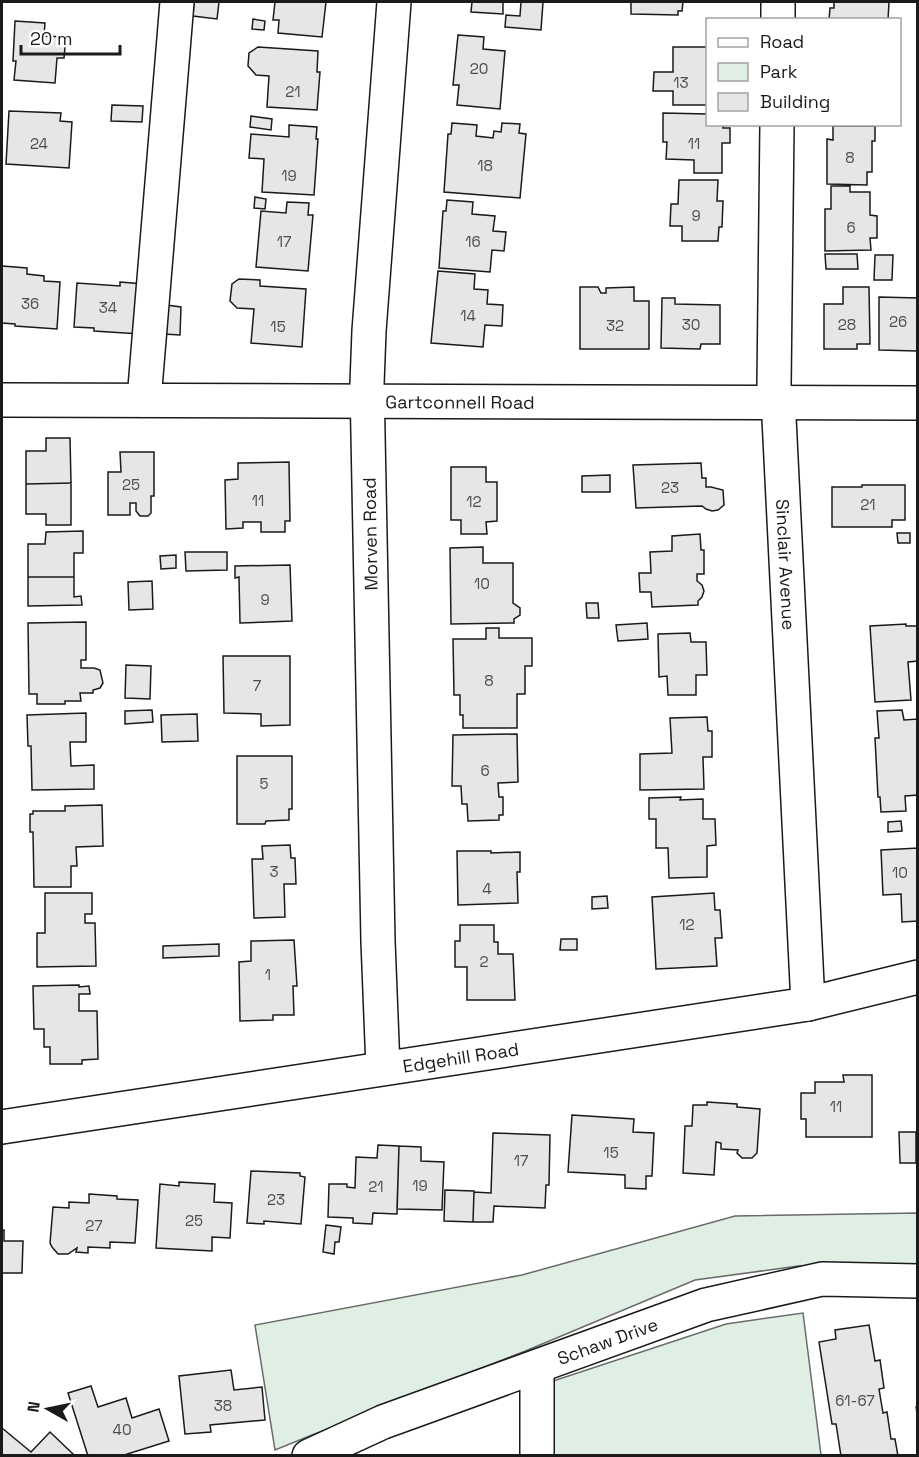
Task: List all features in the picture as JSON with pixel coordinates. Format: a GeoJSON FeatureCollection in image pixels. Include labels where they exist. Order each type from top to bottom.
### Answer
{"type":"FeatureCollection","features":[{"type":"Feature","properties":{"kind":"street"},"geometry":{"type":"LineString","coordinates":[[144,400],[177,2]]}},
{"type":"Feature","properties":{"kind":"street","name":"Morven Road"},"geometry":{"type":"LineString","coordinates":[[383,1068],[378,929],[368,402],[369,331],[394,2]]}},
{"type":"Feature","properties":{"kind":"street"},"geometry":{"type":"LineString","coordinates":[[778,2],[778,18]]}},
{"type":"Feature","properties":{"kind":"street","name":"Sinclair Avenue"},"geometry":{"type":"LineString","coordinates":[[777,126],[774,386],[779,418],[808,1004]]}},
{"type":"Feature","properties":{"kind":"street","name":"Gartconnell Road"},"geometry":{"type":"LineString","coordinates":[[2,400],[918,403]]}},
{"type":"Feature","properties":{"kind":"street","name":"Edgehill Road"},"geometry":{"type":"LineString","coordinates":[[2,1127],[808,1004],[918,977]]}},
{"type":"Feature","properties":{"kind":"street","name":"Schaw Drive"},"geometry":{"type":"LineString","coordinates":[[309,1455],[383,1422],[706,1305],[822,1279],[918,1281]]}},
{"type":"Feature","properties":{"kind":"street"},"geometry":{"type":"LineString","coordinates":[[537,1367],[537,1455]]}},
{"type":"Feature","properties":{"kind":"path"},"geometry":{"type":"LineString","coordinates":[[917,1406],[918,1412]]}},
{"type":"Feature","properties":{"kind":"green space"},"geometry":{"type":"Polygon","coordinates":[[[917,1213],[917,1265],[798,1266],[695,1280],[523,1352],[275,1450],[255,1325],[522,1275],[735,1216],[917,1213]]]}},
{"type":"Feature","properties":{"kind":"green space"},"geometry":{"type":"Polygon","coordinates":[[[803,1313],[821,1455],[546,1455],[544,1384],[726,1324],[803,1313]]]}},
{"type":"Feature","properties":{"kind":"building"},"geometry":{"type":"Polygon","coordinates":[[[194,2],[219,2],[217,19],[193,16],[194,2]]]}},
{"type":"Feature","properties":{"kind":"building"},"geometry":{"type":"Polygon","coordinates":[[[275,2],[326,2],[322,37],[278,33],[279,20],[273,20],[275,2]]]}},
{"type":"Feature","properties":{"kind":"building"},"geometry":{"type":"Polygon","coordinates":[[[472,2],[503,2],[503,14],[471,12],[472,2]]]}},
{"type":"Feature","properties":{"kind":"building"},"geometry":{"type":"Polygon","coordinates":[[[521,2],[543,2],[541,30],[505,27],[506,15],[520,16],[521,2]]]}},
{"type":"Feature","properties":{"kind":"building"},"geometry":{"type":"Polygon","coordinates":[[[631,2],[683,2],[682,11],[678,11],[678,15],[631,14],[631,2]]]}},
{"type":"Feature","properties":{"kind":"building"},"geometry":{"type":"Polygon","coordinates":[[[834,2],[889,2],[888,18],[829,18],[830,8],[834,8],[834,2]]]}},
{"type":"Feature","properties":{"kind":"building"},"geometry":{"type":"Polygon","coordinates":[[[253,19],[265,21],[264,30],[252,29],[253,19]]]}},
{"type":"Feature","properties":{"kind":"building"},"geometry":{"type":"Polygon","coordinates":[[[15,21],[45,23],[44,36],[66,37],[64,58],[57,58],[55,83],[14,80],[15,21]]]}},
{"type":"Feature","properties":{"kind":"building"},"geometry":{"type":"Polygon","coordinates":[[[458,35],[484,37],[483,49],[505,51],[500,109],[457,105],[459,85],[453,85],[458,35]]]}},
{"type":"Feature","properties":{"kind":"building"},"geometry":{"type":"Polygon","coordinates":[[[258,47],[318,51],[317,72],[320,72],[317,110],[267,107],[269,76],[256,75],[248,66],[249,53],[258,47]]]}},
{"type":"Feature","properties":{"kind":"building"},"geometry":{"type":"Polygon","coordinates":[[[673,47],[706,47],[706,105],[673,105],[673,91],[653,91],[654,72],[673,72],[673,47]]]}},
{"type":"Feature","properties":{"kind":"building"},"geometry":{"type":"Polygon","coordinates":[[[112,105],[143,106],[142,122],[111,121],[112,105]]]}},
{"type":"Feature","properties":{"kind":"building"},"geometry":{"type":"Polygon","coordinates":[[[9,111],[61,113],[60,121],[72,122],[69,168],[6,164],[9,111]]]}},
{"type":"Feature","properties":{"kind":"building"},"geometry":{"type":"Polygon","coordinates":[[[663,113],[706,114],[706,126],[730,128],[730,143],[722,143],[722,173],[694,173],[694,160],[666,159],[667,142],[663,142],[663,113]]]}},
{"type":"Feature","properties":{"kind":"building"},"geometry":{"type":"Polygon","coordinates":[[[251,116],[272,119],[271,130],[250,127],[251,116]]]}},
{"type":"Feature","properties":{"kind":"building"},"geometry":{"type":"Polygon","coordinates":[[[452,123],[477,125],[476,136],[493,138],[494,131],[501,132],[502,123],[520,124],[519,133],[526,134],[520,198],[444,192],[448,134],[451,134],[452,123]]]}},
{"type":"Feature","properties":{"kind":"building"},"geometry":{"type":"Polygon","coordinates":[[[289,125],[317,127],[314,195],[262,192],[264,159],[249,158],[251,134],[289,137],[289,125]]]}},
{"type":"Feature","properties":{"kind":"building"},"geometry":{"type":"Polygon","coordinates":[[[833,126],[875,126],[875,141],[872,141],[872,172],[867,172],[867,185],[827,184],[827,139],[833,140],[833,126]]]}},
{"type":"Feature","properties":{"kind":"building"},"geometry":{"type":"Polygon","coordinates":[[[679,180],[718,180],[717,201],[723,201],[722,227],[719,227],[718,241],[682,241],[682,226],[670,226],[671,204],[678,204],[679,180]]]}},
{"type":"Feature","properties":{"kind":"building"},"geometry":{"type":"Polygon","coordinates":[[[831,186],[850,186],[850,192],[870,192],[870,215],[877,216],[877,238],[870,238],[871,250],[825,251],[825,209],[831,209],[831,186]]]}},
{"type":"Feature","properties":{"kind":"building"},"geometry":{"type":"Polygon","coordinates":[[[255,197],[266,199],[265,209],[254,208],[255,197]]]}},
{"type":"Feature","properties":{"kind":"building"},"geometry":{"type":"Polygon","coordinates":[[[447,200],[473,202],[472,214],[495,216],[493,231],[506,232],[504,251],[492,250],[490,272],[439,268],[443,211],[446,211],[447,200]]]}},
{"type":"Feature","properties":{"kind":"building"},"geometry":{"type":"Polygon","coordinates":[[[287,202],[309,203],[308,215],[313,215],[308,271],[256,267],[261,211],[286,213],[287,202]]]}},
{"type":"Feature","properties":{"kind":"building"},"geometry":{"type":"Polygon","coordinates":[[[825,254],[857,254],[858,269],[826,269],[825,254]]]}},
{"type":"Feature","properties":{"kind":"building"},"geometry":{"type":"Polygon","coordinates":[[[875,255],[893,255],[892,280],[874,280],[875,255]]]}},
{"type":"Feature","properties":{"kind":"building"},"geometry":{"type":"Polygon","coordinates":[[[2,266],[27,268],[27,274],[44,276],[44,281],[60,282],[57,329],[2,323],[2,266]]]}},
{"type":"Feature","properties":{"kind":"building"},"geometry":{"type":"Polygon","coordinates":[[[438,271],[475,274],[474,289],[488,290],[487,304],[503,305],[502,326],[485,325],[483,347],[431,343],[438,271]]]}},
{"type":"Feature","properties":{"kind":"building"},"geometry":{"type":"Polygon","coordinates":[[[239,279],[260,280],[260,286],[306,289],[302,347],[251,343],[254,309],[237,308],[230,301],[232,284],[239,279]]]}},
{"type":"Feature","properties":{"kind":"building"},"geometry":{"type":"Polygon","coordinates":[[[120,282],[144,284],[140,334],[94,331],[94,328],[74,327],[77,283],[120,286],[120,282]]]}},
{"type":"Feature","properties":{"kind":"building"},"geometry":{"type":"Polygon","coordinates":[[[580,287],[598,287],[601,293],[606,293],[606,288],[634,287],[634,301],[649,301],[649,349],[580,349],[580,287]]]}},
{"type":"Feature","properties":{"kind":"building"},"geometry":{"type":"Polygon","coordinates":[[[843,287],[869,287],[870,344],[857,344],[857,349],[824,349],[824,304],[843,304],[843,287]]]}},
{"type":"Feature","properties":{"kind":"building"},"geometry":{"type":"Polygon","coordinates":[[[879,297],[918,298],[917,351],[879,350],[879,297]]]}},
{"type":"Feature","properties":{"kind":"building"},"geometry":{"type":"Polygon","coordinates":[[[662,298],[675,298],[675,304],[720,305],[720,344],[701,344],[700,349],[661,348],[662,298]]]}},
{"type":"Feature","properties":{"kind":"building"},"geometry":{"type":"Polygon","coordinates":[[[166,305],[181,307],[180,335],[164,334],[166,305]]]}},
{"type":"Feature","properties":{"kind":"building"},"geometry":{"type":"Polygon","coordinates":[[[46,438],[70,438],[71,483],[26,484],[26,451],[46,451],[46,438]]]}},
{"type":"Feature","properties":{"kind":"building"},"geometry":{"type":"Polygon","coordinates":[[[120,452],[154,452],[154,496],[151,496],[151,513],[148,516],[140,516],[136,511],[136,503],[130,503],[130,515],[108,515],[108,472],[121,472],[120,452]]]}},
{"type":"Feature","properties":{"kind":"building"},"geometry":{"type":"Polygon","coordinates":[[[289,462],[290,521],[285,521],[285,532],[261,532],[261,522],[243,522],[243,528],[226,529],[225,480],[238,479],[238,463],[289,462]]]}},
{"type":"Feature","properties":{"kind":"building"},"geometry":{"type":"Polygon","coordinates":[[[701,463],[702,478],[706,478],[706,487],[723,490],[724,505],[718,510],[712,511],[702,506],[636,508],[633,465],[701,463]]]}},
{"type":"Feature","properties":{"kind":"building"},"geometry":{"type":"Polygon","coordinates":[[[451,467],[486,467],[486,482],[497,482],[497,521],[486,522],[487,534],[461,534],[461,520],[451,520],[451,467]]]}},
{"type":"Feature","properties":{"kind":"building"},"geometry":{"type":"Polygon","coordinates":[[[610,475],[610,492],[582,492],[582,476],[610,475]]]}},
{"type":"Feature","properties":{"kind":"building"},"geometry":{"type":"Polygon","coordinates":[[[71,483],[71,525],[46,525],[46,514],[26,514],[26,484],[71,483]]]}},
{"type":"Feature","properties":{"kind":"building"},"geometry":{"type":"Polygon","coordinates":[[[862,485],[905,485],[905,520],[892,520],[892,527],[832,527],[832,487],[862,487],[862,485]]]}},
{"type":"Feature","properties":{"kind":"building"},"geometry":{"type":"Polygon","coordinates":[[[83,531],[83,553],[74,553],[74,577],[28,577],[28,544],[45,544],[46,532],[83,531]]]}},
{"type":"Feature","properties":{"kind":"building"},"geometry":{"type":"Polygon","coordinates":[[[897,533],[910,533],[910,543],[898,543],[897,533]]]}},
{"type":"Feature","properties":{"kind":"building"},"geometry":{"type":"Polygon","coordinates":[[[700,534],[701,550],[704,550],[704,574],[697,574],[697,581],[702,585],[704,591],[698,605],[652,607],[651,592],[640,592],[639,573],[651,573],[650,552],[672,551],[672,536],[700,534]]]}},
{"type":"Feature","properties":{"kind":"building"},"geometry":{"type":"Polygon","coordinates":[[[483,547],[483,563],[513,563],[513,603],[520,608],[520,615],[514,619],[514,623],[451,624],[450,548],[483,547]]]}},
{"type":"Feature","properties":{"kind":"building"},"geometry":{"type":"Polygon","coordinates":[[[185,552],[227,552],[227,570],[186,571],[185,552]]]}},
{"type":"Feature","properties":{"kind":"building"},"geometry":{"type":"Polygon","coordinates":[[[176,555],[176,568],[161,569],[160,556],[176,555]]]}},
{"type":"Feature","properties":{"kind":"building"},"geometry":{"type":"Polygon","coordinates":[[[290,565],[292,621],[240,623],[239,577],[235,578],[235,566],[290,565]]]}},
{"type":"Feature","properties":{"kind":"building"},"geometry":{"type":"Polygon","coordinates":[[[28,577],[74,577],[74,597],[81,596],[82,605],[28,606],[28,577]]]}},
{"type":"Feature","properties":{"kind":"building"},"geometry":{"type":"Polygon","coordinates":[[[152,581],[153,609],[129,610],[128,582],[152,581]]]}},
{"type":"Feature","properties":{"kind":"building"},"geometry":{"type":"Polygon","coordinates":[[[586,603],[598,603],[599,618],[587,618],[586,603]]]}},
{"type":"Feature","properties":{"kind":"building"},"geometry":{"type":"Polygon","coordinates":[[[86,622],[86,660],[81,660],[81,668],[100,670],[103,683],[100,688],[93,690],[93,693],[80,693],[81,701],[65,701],[65,704],[37,704],[37,694],[29,694],[28,623],[86,622]]]}},
{"type":"Feature","properties":{"kind":"building"},"geometry":{"type":"Polygon","coordinates":[[[647,623],[648,639],[618,641],[616,625],[647,623]]]}},
{"type":"Feature","properties":{"kind":"building"},"geometry":{"type":"Polygon","coordinates":[[[906,624],[906,626],[918,626],[918,661],[908,662],[911,700],[875,702],[870,626],[906,624]]]}},
{"type":"Feature","properties":{"kind":"building"},"geometry":{"type":"Polygon","coordinates":[[[486,628],[499,628],[499,638],[532,638],[532,666],[525,666],[525,694],[517,694],[517,728],[463,728],[463,715],[460,715],[460,695],[454,695],[453,639],[486,639],[486,628]]]}},
{"type":"Feature","properties":{"kind":"building"},"geometry":{"type":"Polygon","coordinates":[[[690,633],[691,642],[706,642],[707,675],[696,675],[696,695],[668,695],[667,676],[659,677],[658,634],[690,633]]]}},
{"type":"Feature","properties":{"kind":"building"},"geometry":{"type":"Polygon","coordinates":[[[223,656],[290,656],[290,725],[261,726],[261,714],[224,713],[223,656]]]}},
{"type":"Feature","properties":{"kind":"building"},"geometry":{"type":"Polygon","coordinates":[[[126,665],[151,666],[150,699],[125,698],[126,665]]]}},
{"type":"Feature","properties":{"kind":"building"},"geometry":{"type":"Polygon","coordinates":[[[152,710],[153,722],[125,724],[125,711],[152,710]]]}},
{"type":"Feature","properties":{"kind":"building"},"geometry":{"type":"Polygon","coordinates":[[[902,710],[904,720],[918,719],[918,795],[905,796],[906,811],[881,812],[875,738],[879,738],[877,711],[902,710]]]}},
{"type":"Feature","properties":{"kind":"building"},"geometry":{"type":"Polygon","coordinates":[[[86,713],[86,742],[70,742],[71,766],[94,765],[94,789],[32,790],[31,746],[28,746],[27,715],[86,713]]]}},
{"type":"Feature","properties":{"kind":"building"},"geometry":{"type":"Polygon","coordinates":[[[197,714],[198,741],[162,742],[161,715],[197,714]]]}},
{"type":"Feature","properties":{"kind":"building"},"geometry":{"type":"Polygon","coordinates":[[[707,717],[708,731],[712,731],[712,757],[703,757],[704,789],[640,790],[640,754],[672,753],[670,718],[707,717]]]}},
{"type":"Feature","properties":{"kind":"building"},"geometry":{"type":"Polygon","coordinates":[[[517,734],[518,782],[498,783],[499,797],[503,797],[503,815],[499,815],[499,820],[468,821],[467,804],[462,804],[461,786],[452,786],[453,735],[517,734]]]}},
{"type":"Feature","properties":{"kind":"building"},"geometry":{"type":"Polygon","coordinates":[[[237,756],[292,756],[292,809],[289,809],[289,820],[266,821],[265,824],[237,824],[237,756]]]}},
{"type":"Feature","properties":{"kind":"building"},"geometry":{"type":"Polygon","coordinates":[[[681,797],[680,800],[703,799],[703,819],[715,819],[716,845],[707,846],[707,877],[669,878],[668,848],[656,848],[656,819],[649,819],[649,798],[681,797]]]}},
{"type":"Feature","properties":{"kind":"building"},"geometry":{"type":"Polygon","coordinates":[[[102,805],[103,846],[76,847],[77,866],[71,866],[71,887],[34,887],[33,832],[30,832],[30,814],[33,814],[33,811],[65,811],[65,806],[102,805]]]}},
{"type":"Feature","properties":{"kind":"building"},"geometry":{"type":"Polygon","coordinates":[[[901,821],[902,831],[888,832],[888,822],[901,821]]]}},
{"type":"Feature","properties":{"kind":"building"},"geometry":{"type":"Polygon","coordinates":[[[290,845],[291,858],[295,858],[296,884],[284,884],[285,917],[254,918],[252,859],[263,859],[262,846],[290,845]]]}},
{"type":"Feature","properties":{"kind":"building"},"geometry":{"type":"Polygon","coordinates":[[[918,848],[918,921],[902,922],[901,894],[883,895],[881,850],[918,848]]]}},
{"type":"Feature","properties":{"kind":"building"},"geometry":{"type":"Polygon","coordinates":[[[457,851],[520,852],[520,872],[517,872],[518,903],[458,905],[457,851]]]}},
{"type":"Feature","properties":{"kind":"building"},"geometry":{"type":"Polygon","coordinates":[[[45,893],[92,893],[92,914],[85,914],[85,923],[95,923],[96,966],[37,967],[37,933],[45,933],[45,893]]]}},
{"type":"Feature","properties":{"kind":"building"},"geometry":{"type":"Polygon","coordinates":[[[714,893],[715,910],[720,910],[722,938],[715,938],[717,966],[656,969],[652,897],[714,893]]]}},
{"type":"Feature","properties":{"kind":"building"},"geometry":{"type":"Polygon","coordinates":[[[607,896],[608,908],[592,909],[592,897],[607,896]]]}},
{"type":"Feature","properties":{"kind":"building"},"geometry":{"type":"Polygon","coordinates":[[[460,925],[494,925],[494,942],[498,942],[498,954],[513,954],[515,1000],[467,1000],[467,967],[455,967],[455,941],[460,941],[460,925]]]}},
{"type":"Feature","properties":{"kind":"building"},"geometry":{"type":"Polygon","coordinates":[[[561,939],[577,939],[577,950],[560,950],[561,939]]]}},
{"type":"Feature","properties":{"kind":"building"},"geometry":{"type":"Polygon","coordinates":[[[294,940],[297,986],[293,986],[294,1015],[273,1015],[273,1020],[240,1021],[239,962],[251,961],[251,941],[294,940]]]}},
{"type":"Feature","properties":{"kind":"building"},"geometry":{"type":"Polygon","coordinates":[[[219,944],[219,956],[163,958],[163,946],[219,944]]]}},
{"type":"Feature","properties":{"kind":"building"},"geometry":{"type":"Polygon","coordinates":[[[79,985],[79,987],[89,986],[90,994],[79,994],[79,1011],[97,1011],[98,1059],[82,1060],[82,1064],[50,1064],[50,1047],[44,1047],[44,1029],[34,1029],[33,986],[79,985]]]}},
{"type":"Feature","properties":{"kind":"building"},"geometry":{"type":"Polygon","coordinates":[[[843,1075],[872,1075],[872,1137],[806,1137],[806,1119],[801,1119],[801,1093],[815,1093],[815,1082],[844,1082],[843,1075]]]}},
{"type":"Feature","properties":{"kind":"building"},"geometry":{"type":"Polygon","coordinates":[[[707,1102],[737,1104],[737,1107],[760,1109],[757,1153],[752,1158],[742,1158],[737,1153],[738,1150],[721,1149],[721,1143],[716,1142],[714,1175],[683,1173],[685,1126],[692,1126],[693,1105],[707,1105],[707,1102]]]}},
{"type":"Feature","properties":{"kind":"building"},"geometry":{"type":"Polygon","coordinates":[[[572,1115],[634,1119],[633,1132],[654,1133],[652,1176],[646,1176],[646,1189],[625,1188],[625,1175],[568,1172],[572,1115]]]}},
{"type":"Feature","properties":{"kind":"building"},"geometry":{"type":"Polygon","coordinates":[[[899,1132],[916,1132],[916,1163],[900,1163],[899,1132]]]}},
{"type":"Feature","properties":{"kind":"building"},"geometry":{"type":"Polygon","coordinates":[[[493,1133],[550,1135],[549,1185],[546,1185],[545,1208],[494,1206],[493,1222],[473,1222],[474,1192],[491,1193],[493,1133]]]}},
{"type":"Feature","properties":{"kind":"building"},"geometry":{"type":"Polygon","coordinates":[[[378,1145],[399,1146],[397,1214],[373,1213],[372,1224],[353,1223],[353,1218],[328,1217],[329,1184],[347,1184],[347,1187],[355,1188],[356,1157],[377,1158],[378,1145]]]}},
{"type":"Feature","properties":{"kind":"building"},"geometry":{"type":"Polygon","coordinates":[[[399,1146],[421,1147],[421,1161],[444,1162],[442,1210],[397,1209],[399,1146]]]}},
{"type":"Feature","properties":{"kind":"building"},"geometry":{"type":"Polygon","coordinates":[[[251,1171],[300,1173],[300,1176],[305,1177],[301,1224],[264,1221],[264,1224],[247,1223],[251,1171]]]}},
{"type":"Feature","properties":{"kind":"building"},"geometry":{"type":"Polygon","coordinates":[[[179,1182],[215,1184],[214,1202],[232,1203],[230,1238],[212,1237],[212,1251],[156,1248],[160,1184],[179,1186],[179,1182]]]}},
{"type":"Feature","properties":{"kind":"building"},"geometry":{"type":"Polygon","coordinates":[[[445,1190],[474,1191],[473,1222],[444,1221],[445,1190]]]}},
{"type":"Feature","properties":{"kind":"building"},"geometry":{"type":"Polygon","coordinates":[[[89,1194],[138,1200],[135,1243],[110,1242],[110,1248],[88,1247],[88,1253],[76,1252],[77,1248],[68,1254],[58,1254],[50,1243],[53,1207],[69,1208],[69,1202],[89,1203],[89,1194]]]}},
{"type":"Feature","properties":{"kind":"building"},"geometry":{"type":"Polygon","coordinates":[[[326,1225],[341,1227],[339,1242],[335,1242],[334,1254],[323,1252],[326,1225]]]}},
{"type":"Feature","properties":{"kind":"building"},"geometry":{"type":"Polygon","coordinates":[[[2,1230],[4,1230],[4,1241],[23,1241],[22,1273],[2,1273],[2,1230]]]}},
{"type":"Feature","properties":{"kind":"building"},"geometry":{"type":"Polygon","coordinates":[[[869,1325],[875,1361],[880,1360],[884,1388],[879,1389],[883,1413],[887,1412],[891,1439],[895,1439],[898,1456],[841,1456],[836,1424],[832,1424],[819,1342],[836,1339],[835,1330],[869,1325]]]}},
{"type":"Feature","properties":{"kind":"building"},"geometry":{"type":"Polygon","coordinates":[[[231,1370],[234,1390],[262,1387],[265,1420],[210,1425],[211,1432],[185,1434],[179,1376],[231,1370]]]}},
{"type":"Feature","properties":{"kind":"building"},"geometry":{"type":"Polygon","coordinates":[[[91,1386],[98,1407],[126,1398],[132,1418],[159,1409],[169,1441],[121,1456],[88,1456],[68,1393],[91,1386]]]}},
{"type":"Feature","properties":{"kind":"building"},"geometry":{"type":"Polygon","coordinates":[[[2,1428],[31,1452],[50,1432],[73,1454],[71,1456],[2,1456],[2,1428]]]}}]}
